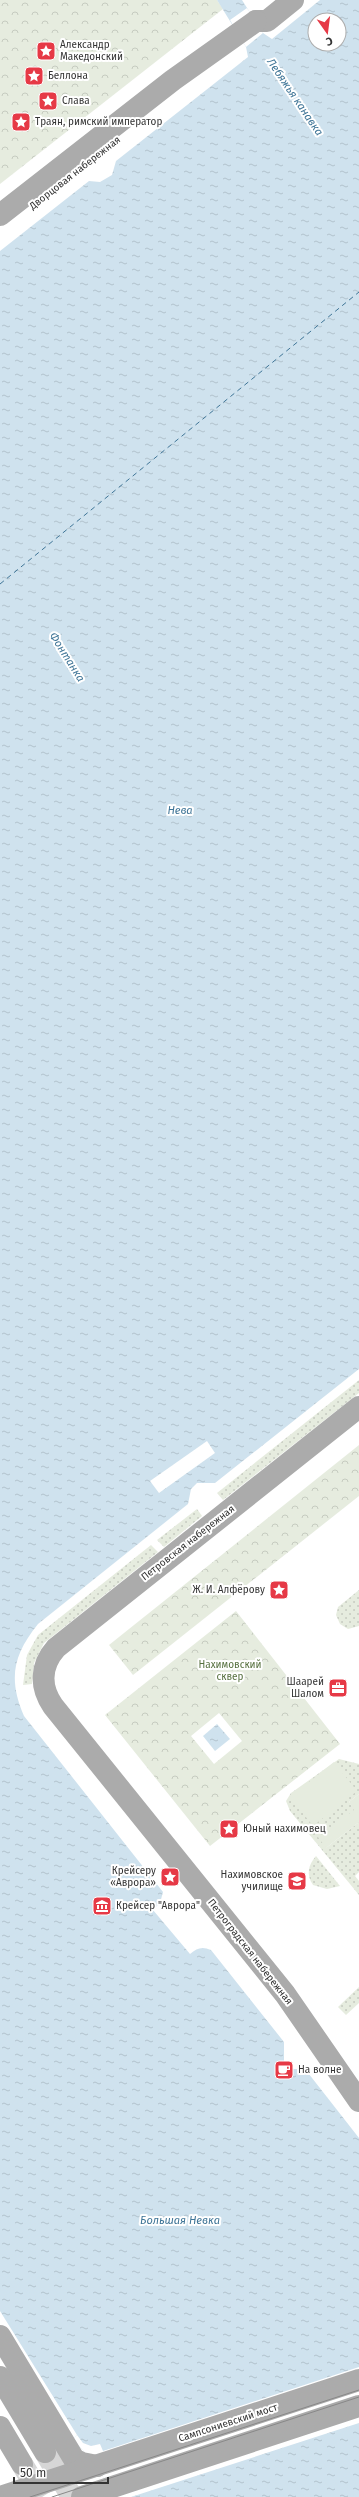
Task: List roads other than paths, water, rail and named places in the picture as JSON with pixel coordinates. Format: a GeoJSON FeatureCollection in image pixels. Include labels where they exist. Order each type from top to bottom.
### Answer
{"type":"FeatureCollection","features":[{"type":"Feature","properties":{"kind":"main road"},"geometry":{"type":"LineString","coordinates":[[271,0],[258,10],[256,21],[267,21],[293,0]]}},
{"type":"Feature","properties":{"kind":"main road","name":"Дворцовая набережная"},"geometry":{"type":"LineString","coordinates":[[0,231],[146,118],[180,90],[220,49],[256,21]]}},
{"type":"Feature","properties":{"kind":"main road","name":"Дворцовая набережная"},"geometry":{"type":"LineString","coordinates":[[0,215],[173,80],[220,49]]}},
{"type":"Feature","properties":{"kind":"main road","name":"Петровская набережная"},"geometry":{"type":"LineString","coordinates":[[359,1407],[56,1648],[48,1658],[44,1669],[43,1682],[53,1691],[59,1670],[72,1654],[359,1426]]}},
{"type":"Feature","properties":{"kind":"main road","name":"Петроградская набережная"},"geometry":{"type":"LineString","coordinates":[[53,1691],[296,1987],[359,2076]]}},
{"type":"Feature","properties":{"kind":"main road","name":"Петроградская набережная"},"geometry":{"type":"LineString","coordinates":[[53,1691],[285,1994],[359,2101]]}},
{"type":"Feature","properties":{"kind":"main road"},"geometry":{"type":"LineString","coordinates":[[0,2336],[74,2459],[82,2463],[97,2466]]}},
{"type":"Feature","properties":{"kind":"main road"},"geometry":{"type":"LineString","coordinates":[[0,2378],[45,2452]]}},
{"type":"Feature","properties":{"kind":"main road","name":"Сампсониевский мост"},"geometry":{"type":"LineString","coordinates":[[0,2497],[359,2380]]}},
{"type":"Feature","properties":{"kind":"main road"},"geometry":{"type":"LineString","coordinates":[[82,2497],[106,2493],[359,2406]]}},
{"type":"Feature","properties":{"kind":"main road"},"geometry":{"type":"LineString","coordinates":[[0,2427],[22,2464]]}},
{"type":"Feature","properties":{"kind":"water","name":"Нева"},"geometry":{"type":"Polygon","coordinates":[[[217,0],[242,0],[263,33],[272,39],[320,0],[359,0],[359,1369],[215,1483],[197,1483],[191,1489],[188,1504],[38,1624],[23,1646],[18,1657],[15,1679],[19,1703],[24,1716],[163,1892],[160,1903],[153,1910],[190,1954],[200,1948],[211,1950],[284,2042],[284,2062],[294,2069],[305,2069],[359,2138],[359,2497],[114,2497],[97,2466],[73,2439],[77,2435],[0,2311],[0,251],[89,181],[100,182],[112,175],[116,161],[248,57],[246,47],[217,0]]]}},
{"type":"Feature","properties":{"kind":"water"},"geometry":{"type":"Polygon","coordinates":[[[217,1724],[230,1739],[215,1751],[203,1736],[217,1724]]]}},
{"type":"Feature","properties":{"kind":"tunnel"},"geometry":{"type":"LineString","coordinates":[[45,2452],[72,2497]]}},
{"type":"Feature","properties":{"kind":"tunnel"},"geometry":{"type":"LineString","coordinates":[[22,2464],[42,2497]]}},
{"type":"Feature","properties":{"kind":"tram line"},"geometry":{"type":"LineString","coordinates":[[30,2497],[359,2390]]}},
{"type":"Feature","properties":{"kind":"tram line"},"geometry":{"type":"LineString","coordinates":[[52,2497],[359,2397]]}},
{"type":"Feature","properties":{"kind":"place","name":"Александр Македонский"},"geometry":{"type":"Point","coordinates":[46,51]}},
{"type":"Feature","properties":{"kind":"place","name":"Беллона"},"geometry":{"type":"Point","coordinates":[34,76]}},
{"type":"Feature","properties":{"kind":"place","name":"Слава"},"geometry":{"type":"Point","coordinates":[48,101]}},
{"type":"Feature","properties":{"kind":"place","name":"Траян, римский император"},"geometry":{"type":"Point","coordinates":[21,122]}},
{"type":"Feature","properties":{"kind":"place","name":"Ж. И. Алфёрову"},"geometry":{"type":"Point","coordinates":[279,1590]}},
{"type":"Feature","properties":{"kind":"place","name":"Шаарей Шалом"},"geometry":{"type":"Point","coordinates":[338,1688]}},
{"type":"Feature","properties":{"kind":"place","name":"Юный нахимовец"},"geometry":{"type":"Point","coordinates":[229,1829]}},
{"type":"Feature","properties":{"kind":"place","name":"Крейсеру «Аврора»"},"geometry":{"type":"Point","coordinates":[170,1877]}},
{"type":"Feature","properties":{"kind":"place","name":"Нахимовское училище"},"geometry":{"type":"Point","coordinates":[297,1881]}},
{"type":"Feature","properties":{"kind":"place","name":"Крейсер \"Аврора\""},"geometry":{"type":"Point","coordinates":[102,1906]}},
{"type":"Feature","properties":{"kind":"place","name":"На волне"},"geometry":{"type":"Point","coordinates":[284,2070]}},
{"type":"Feature","properties":{"kind":"water label","name":"Лебяжья канавка"},"geometry":{"type":"Point","coordinates":[295,97]}},
{"type":"Feature","properties":{"kind":"water label","name":"Фонтанка"},"geometry":{"type":"Point","coordinates":[67,657]}},
{"type":"Feature","properties":{"kind":"water label","name":"Большая Невка"},"geometry":{"type":"Point","coordinates":[180,2220]}},
{"type":"Feature","properties":{"kind":"park label","name":"Нахимовский сквер"},"geometry":{"type":"Point","coordinates":[230,1670]}}]}
